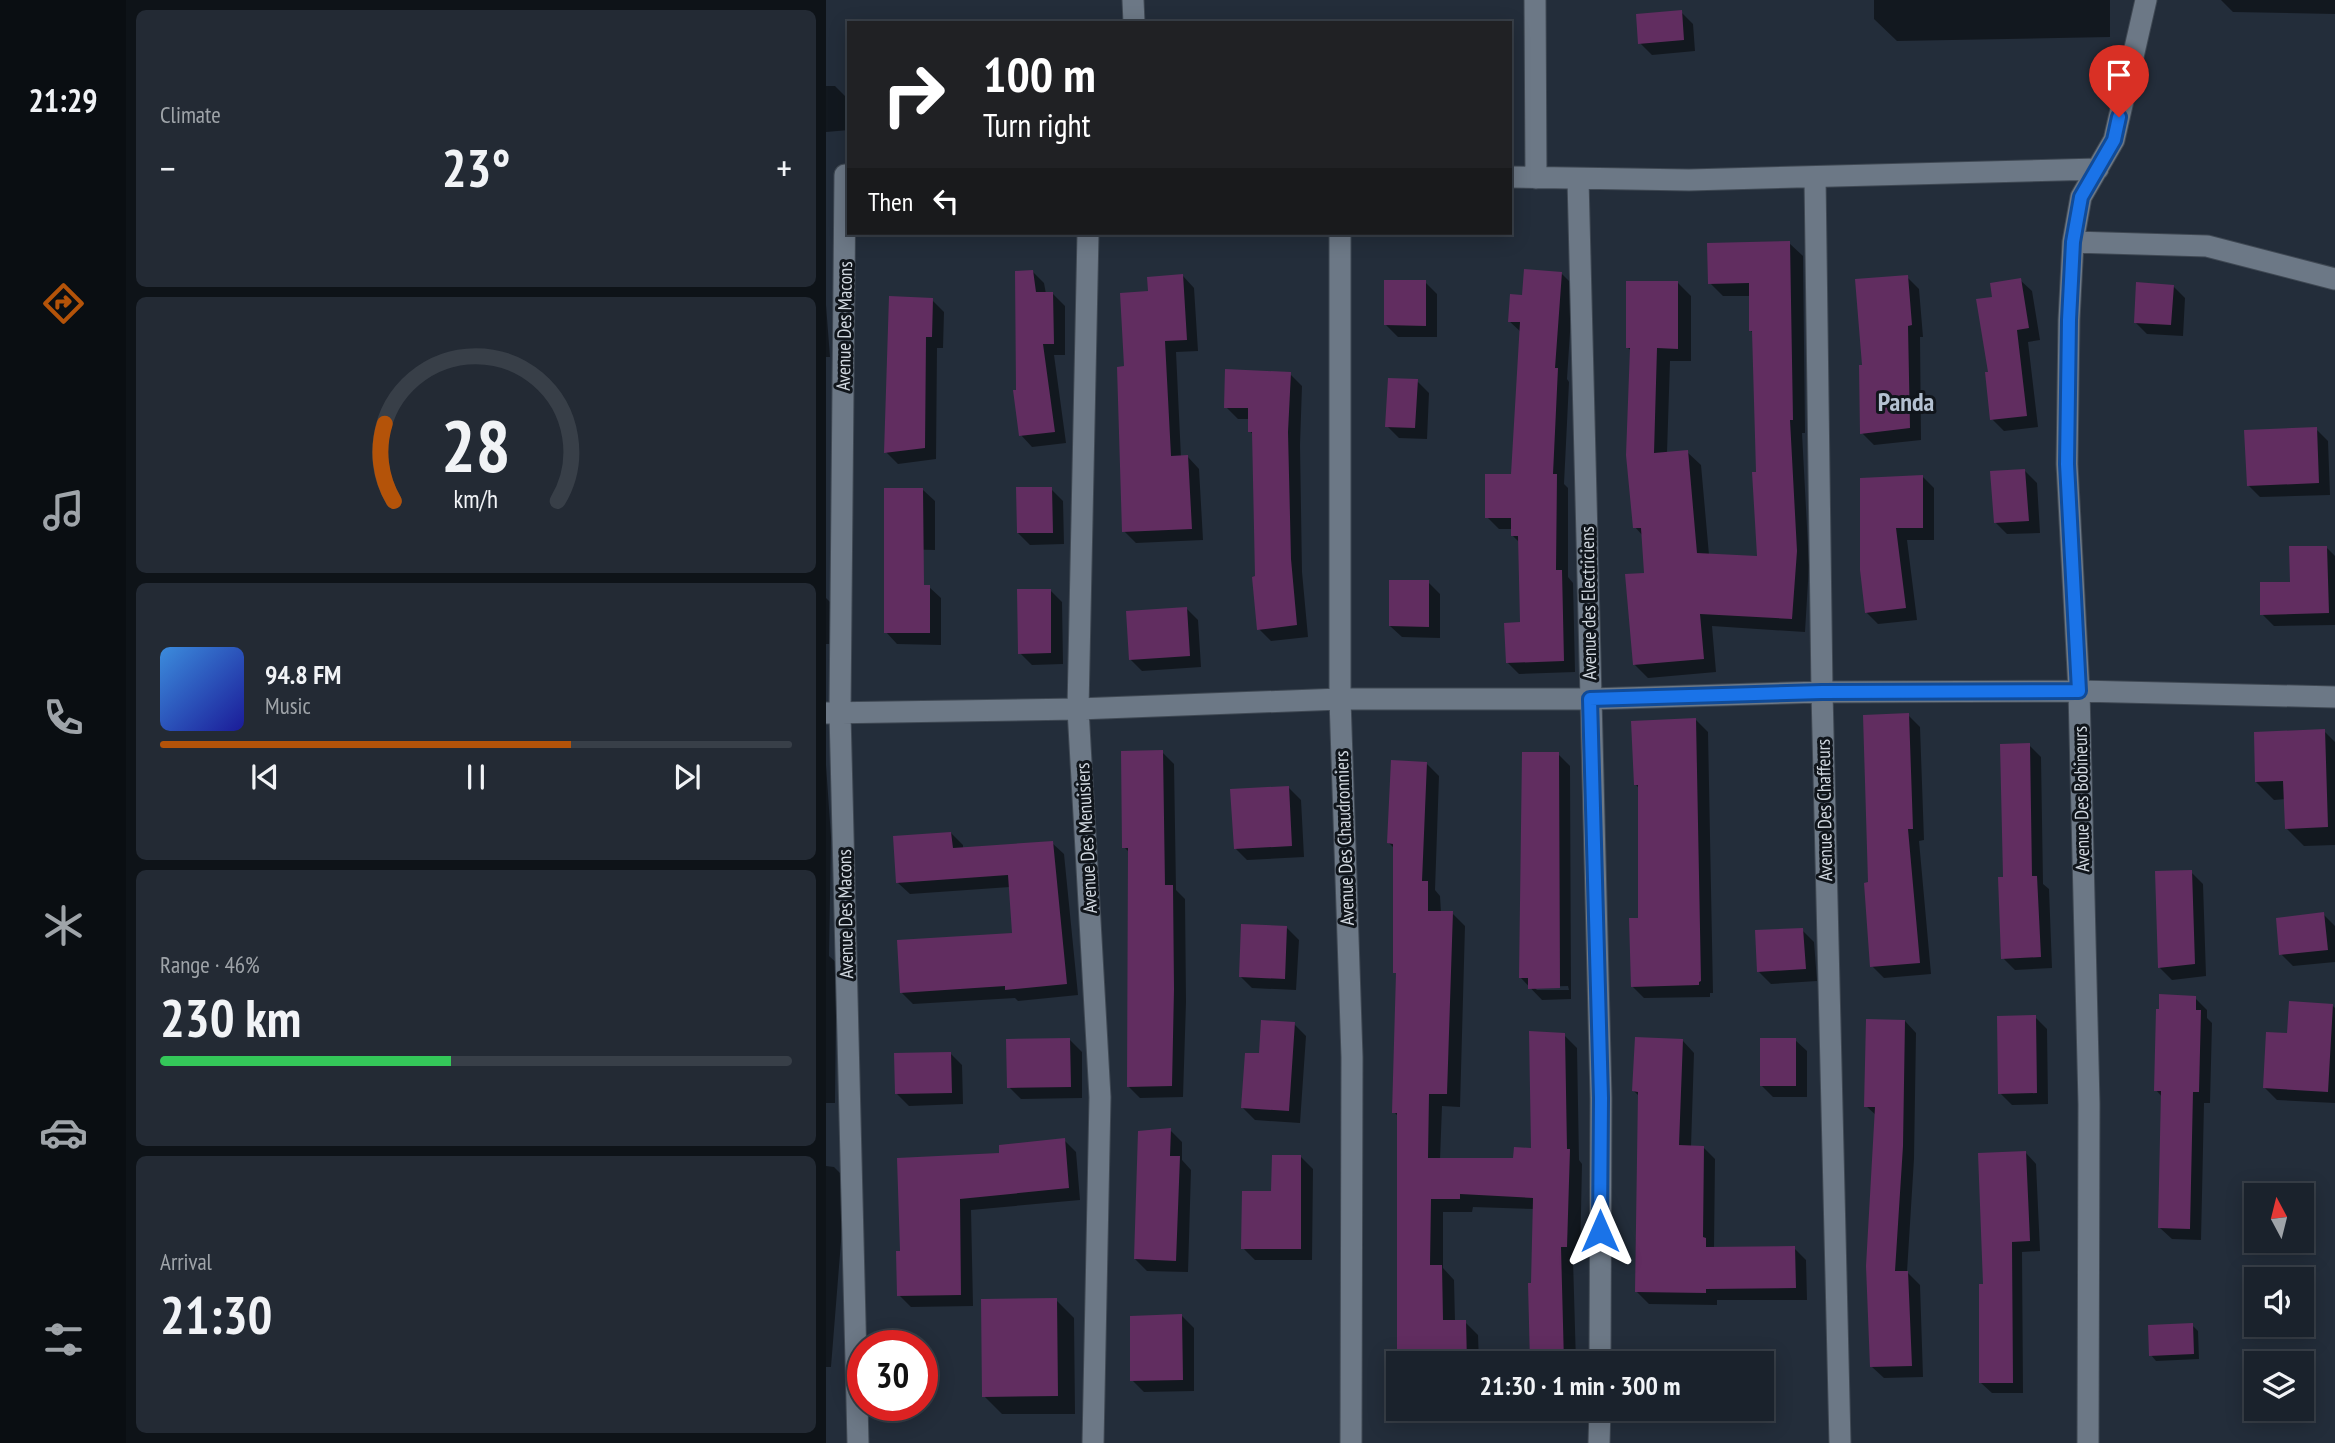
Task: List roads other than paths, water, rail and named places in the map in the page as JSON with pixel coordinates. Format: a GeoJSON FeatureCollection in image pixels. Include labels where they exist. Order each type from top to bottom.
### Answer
{"type":"FeatureCollection","features":[{"type":"Feature","properties":{"kind":"street"},"geometry":{"type":"LineString","coordinates":[[1133,0],[1134,21]]}},
{"type":"Feature","properties":{"kind":"street"},"geometry":{"type":"LineString","coordinates":[[1535,0],[1536,178]]}},
{"type":"Feature","properties":{"kind":"street","name":"Avenue Des Bobineurs"},"geometry":{"type":"LineString","coordinates":[[2088,1443],[2089,1104],[2079,691],[2067,464],[2069,320],[2073,242],[2081,197],[2114,140],[2146,0]]}},
{"type":"Feature","properties":{"kind":"street"},"geometry":{"type":"LineString","coordinates":[[1512,177],[1689,180],[2098,169]]}},
{"type":"Feature","properties":{"kind":"street","name":"Avenue Des Macons"},"geometry":{"type":"LineString","coordinates":[[840,174],[833,713],[858,1443]]}},
{"type":"Feature","properties":{"kind":"street","name":"Avenue Des Chaffeurs"},"geometry":{"type":"LineString","coordinates":[[1815,177],[1822,692],[1840,1443]]}},
{"type":"Feature","properties":{"kind":"street","name":"Avenue des Electriciens"},"geometry":{"type":"LineString","coordinates":[[1578,179],[1601,1098],[1600,1351]]}},
{"type":"Feature","properties":{"kind":"street","name":"Avenue Des Menuisiers"},"geometry":{"type":"LineString","coordinates":[[1088,235],[1078,709],[1100,1097],[1093,1443]]}},
{"type":"Feature","properties":{"kind":"street","name":"Avenue Des Chaudronniers"},"geometry":{"type":"LineString","coordinates":[[1340,235],[1339,699],[1352,1057],[1351,1443]]}},
{"type":"Feature","properties":{"kind":"street"},"geometry":{"type":"LineString","coordinates":[[2073,242],[2207,246],[2335,279]]}},
{"type":"Feature","properties":{"kind":"street"},"geometry":{"type":"LineString","coordinates":[[833,713],[1078,709],[1339,699],[1590,699],[1822,692],[2079,691],[2335,697]]}},
{"type":"Feature","properties":{"kind":"street"},"geometry":{"type":"LineString","coordinates":[[1600,1421],[1600,1443]]}},
{"type":"Feature","properties":{"kind":"district","name":"Panda"},"geometry":{"type":"Point","coordinates":[1906,401]}}]}
